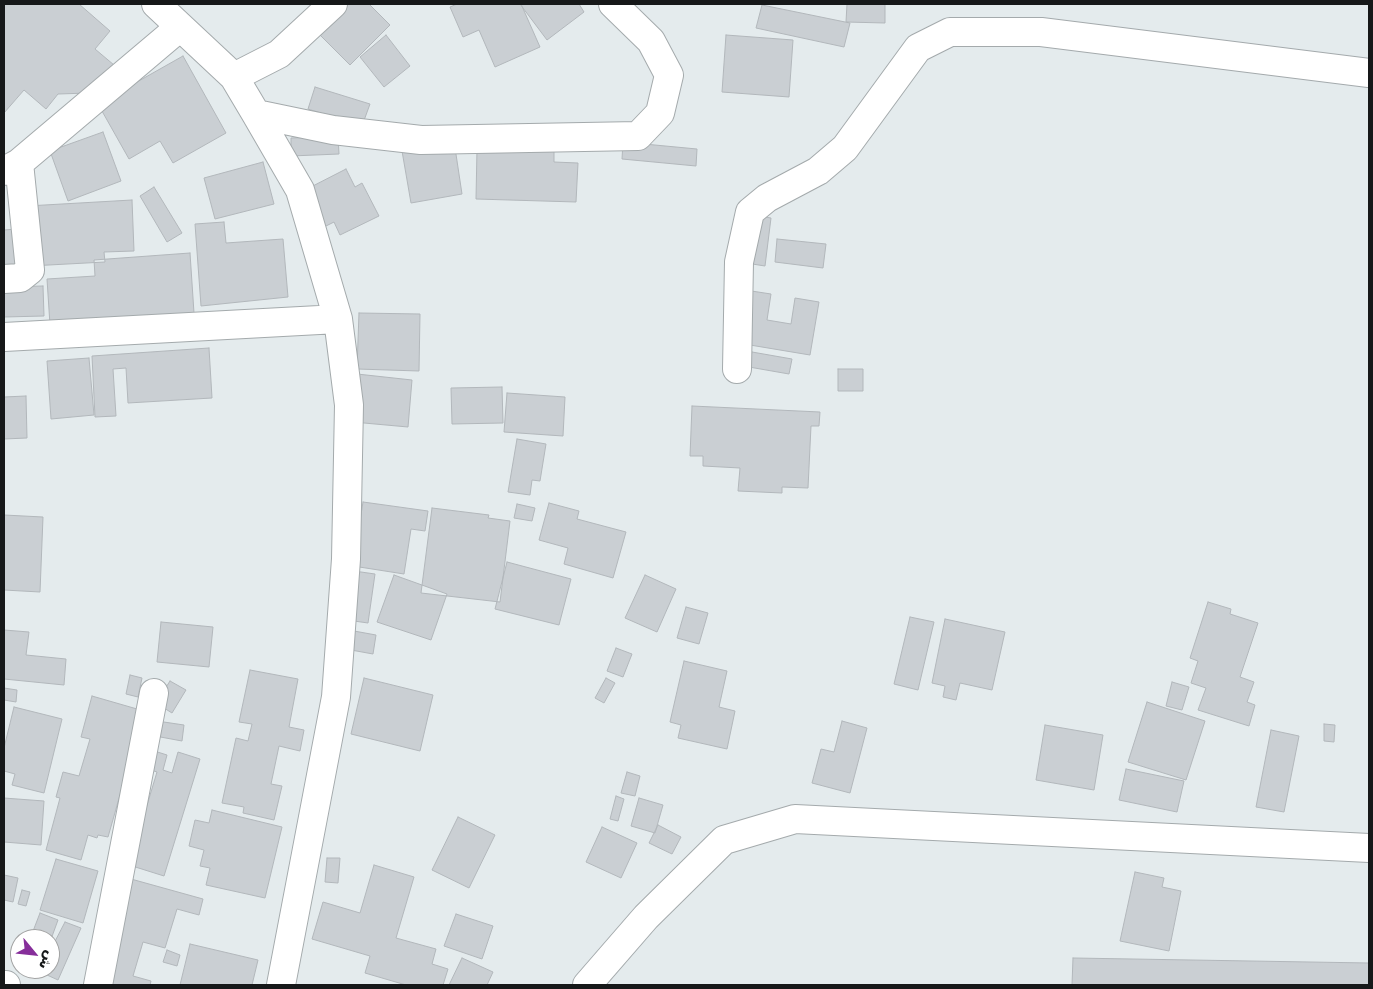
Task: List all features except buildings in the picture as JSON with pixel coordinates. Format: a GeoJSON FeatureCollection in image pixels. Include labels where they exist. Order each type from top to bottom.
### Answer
{"type":"FeatureCollection","features":[{"type":"Feature","properties":{"kind":"street"},"geometry":{"type":"LineString","coordinates":[[234,77],[279,54],[332,4]]}},
{"type":"Feature","properties":{"kind":"street"},"geometry":{"type":"LineString","coordinates":[[256,114],[333,130],[421,140],[638,136],[660,114],[669,76],[651,41],[613,4]]}},
{"type":"Feature","properties":{"kind":"street"},"geometry":{"type":"LineString","coordinates":[[4,279],[20,278],[30,270],[12,167],[173,13],[234,77],[300,190],[338,319],[348,405],[346,560],[336,697],[280,985]]}},
{"type":"Feature","properties":{"kind":"street"},"geometry":{"type":"LineString","coordinates":[[737,369],[739,262],[750,212],[767,198],[818,171],[845,148],[918,48],[950,32],[1041,32],[1369,73]]}},
{"type":"Feature","properties":{"kind":"street"},"geometry":{"type":"LineString","coordinates":[[4,337],[338,319]]}},
{"type":"Feature","properties":{"kind":"street"},"geometry":{"type":"LineString","coordinates":[[98,985],[154,693]]}},
{"type":"Feature","properties":{"kind":"street"},"geometry":{"type":"LineString","coordinates":[[587,985],[646,916],[724,840],[794,819],[1369,848]]}}]}
